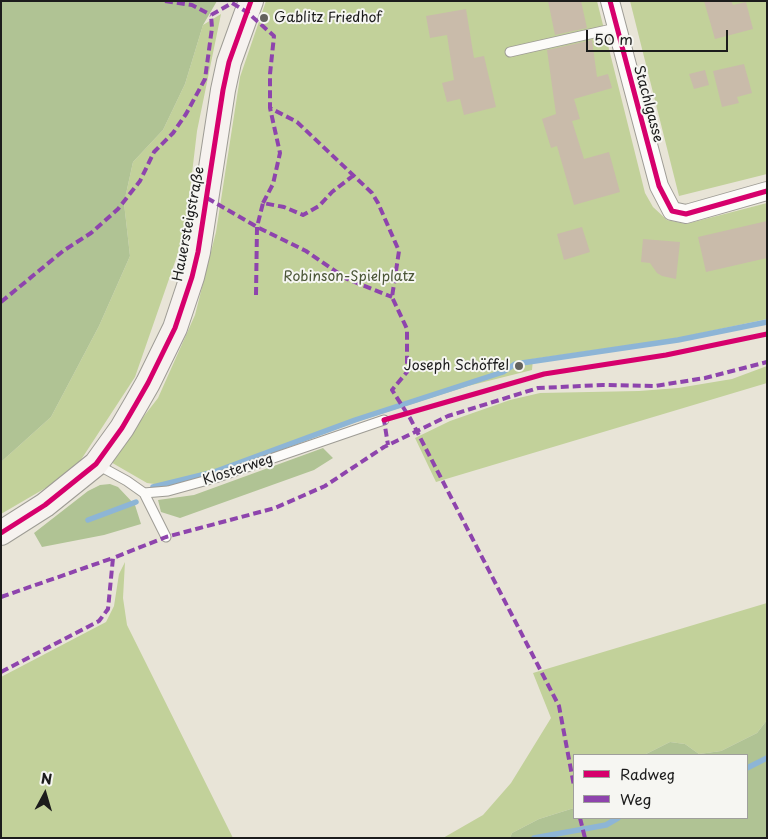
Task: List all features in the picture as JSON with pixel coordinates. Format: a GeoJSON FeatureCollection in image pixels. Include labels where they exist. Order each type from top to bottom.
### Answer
{"type":"FeatureCollection","features":[{"type":"Feature","properties":{"kind":"street","name":"Hauersteigstraße"},"geometry":{"type":"LineString","coordinates":[[1,534],[44,505],[96,464],[122,428],[148,384],[175,328],[192,277],[199,243],[223,90],[236,42],[251,1]]}},
{"type":"Feature","properties":{"kind":"street","name":"Stachlgasse"},"geometry":{"type":"LineString","coordinates":[[610,1],[659,186],[672,211],[686,214],[767,191]]}},
{"type":"Feature","properties":{"kind":"lane"},"geometry":{"type":"LineString","coordinates":[[510,52],[616,28]]}},
{"type":"Feature","properties":{"kind":"lane","name":"Klosterweg"},"geometry":{"type":"LineString","coordinates":[[144,493],[168,491],[215,478],[384,420]]}},
{"type":"Feature","properties":{"kind":"lane"},"geometry":{"type":"LineString","coordinates":[[96,464],[144,493],[166,537]]}},
{"type":"Feature","properties":{"kind":"green space"},"geometry":{"type":"Polygon","coordinates":[[[1,1],[217,1],[203,25],[185,84],[163,130],[133,162],[124,203],[130,256],[99,326],[51,417],[1,462],[1,1]]]}},
{"type":"Feature","properties":{"kind":"green space","name":"Robinson-Spielplatz"},"geometry":{"type":"Polygon","coordinates":[[[266,1],[597,1],[645,193],[653,207],[667,220],[686,224],[767,203],[767,319],[678,338],[533,359],[532,370],[468,386],[356,422],[217,473],[169,486],[147,483],[109,461],[158,398],[195,315],[216,232],[240,77],[266,1]]]}},
{"type":"Feature","properties":{"kind":"green space"},"geometry":{"type":"Polygon","coordinates":[[[630,1],[767,1],[767,174],[679,196],[630,1]]]}},
{"type":"Feature","properties":{"kind":"green space"},"geometry":{"type":"Polygon","coordinates":[[[221,14],[197,131],[185,233],[135,377],[73,472],[1,514],[1,462],[51,417],[99,326],[130,256],[124,203],[133,162],[163,130],[185,84],[203,25],[221,14]]]}},
{"type":"Feature","properties":{"kind":"green space"},"geometry":{"type":"Polygon","coordinates":[[[767,366],[767,383],[436,482],[415,438],[450,421],[510,400],[540,393],[639,391],[678,388],[732,379],[767,366]]]}},
{"type":"Feature","properties":{"kind":"green space"},"geometry":{"type":"Polygon","coordinates":[[[323,448],[333,458],[314,470],[180,518],[161,512],[158,500],[194,495],[323,448]]]}},
{"type":"Feature","properties":{"kind":"green space"},"geometry":{"type":"Polygon","coordinates":[[[110,484],[118,487],[135,505],[141,524],[104,535],[42,547],[34,533],[88,491],[100,485],[110,484]]]}},
{"type":"Feature","properties":{"kind":"green space"},"geometry":{"type":"Polygon","coordinates":[[[125,562],[123,598],[127,625],[233,838],[1,838],[1,677],[106,622],[114,606],[119,574],[125,562]]]}},
{"type":"Feature","properties":{"kind":"green space"},"geometry":{"type":"Polygon","coordinates":[[[767,603],[767,720],[757,733],[721,751],[699,754],[685,744],[670,742],[646,754],[573,754],[573,808],[539,819],[512,833],[510,838],[443,838],[483,815],[511,783],[551,718],[533,673],[767,603]]]}},
{"type":"Feature","properties":{"kind":"green space"},"geometry":{"type":"Polygon","coordinates":[[[767,720],[767,838],[510,838],[512,833],[539,819],[573,808],[573,819],[748,819],[748,754],[699,754],[721,751],[757,733],[767,720]]]}},
{"type":"Feature","properties":{"kind":"green space"},"geometry":{"type":"Polygon","coordinates":[[[670,742],[685,744],[699,754],[646,754],[670,742]]]}},
{"type":"Feature","properties":{"kind":"building"},"geometry":{"type":"Polygon","coordinates":[[[548,1],[581,1],[587,28],[555,35],[548,1]]]}},
{"type":"Feature","properties":{"kind":"building"},"geometry":{"type":"Polygon","coordinates":[[[704,1],[731,1],[733,5],[746,2],[753,29],[715,39],[704,1]]]}},
{"type":"Feature","properties":{"kind":"building"},"geometry":{"type":"Polygon","coordinates":[[[466,9],[474,58],[484,56],[496,107],[464,115],[460,99],[447,102],[442,83],[454,80],[447,35],[430,38],[426,16],[466,9]]]}},
{"type":"Feature","properties":{"kind":"building"},"geometry":{"type":"Polygon","coordinates":[[[592,40],[597,77],[608,74],[612,88],[574,99],[580,119],[572,121],[584,159],[609,152],[620,192],[574,205],[557,146],[551,148],[542,119],[556,114],[547,50],[592,40]]]}},
{"type":"Feature","properties":{"kind":"building"},"geometry":{"type":"Polygon","coordinates":[[[744,64],[752,93],[737,97],[739,103],[722,107],[713,71],[744,64]]]}},
{"type":"Feature","properties":{"kind":"building"},"geometry":{"type":"Polygon","coordinates":[[[705,70],[709,85],[694,89],[689,74],[705,70]]]}},
{"type":"Feature","properties":{"kind":"building"},"geometry":{"type":"Polygon","coordinates":[[[767,221],[767,258],[706,272],[698,237],[767,221]]]}},
{"type":"Feature","properties":{"kind":"building"},"geometry":{"type":"Polygon","coordinates":[[[582,227],[590,252],[564,260],[557,234],[582,227]]]}},
{"type":"Feature","properties":{"kind":"building"},"geometry":{"type":"Polygon","coordinates":[[[643,239],[680,242],[676,279],[662,276],[657,273],[650,263],[641,262],[643,239]]]}},
{"type":"Feature","properties":{"kind":"waterway"},"geometry":{"type":"LineString","coordinates":[[153,487],[214,472],[355,420],[503,372],[515,364],[678,340],[767,322]]}},
{"type":"Feature","properties":{"kind":"waterway"},"geometry":{"type":"LineString","coordinates":[[88,520],[136,502]]}},
{"type":"Feature","properties":{"kind":"waterway"},"geometry":{"type":"LineString","coordinates":[[748,768],[767,758]]}},
{"type":"Feature","properties":{"kind":"waterway"},"geometry":{"type":"LineString","coordinates":[[534,838],[606,825],[616,819]]}},
{"type":"Feature","properties":{"kind":"marked path"},"geometry":{"type":"LineString","coordinates":[[165,1],[192,5],[211,15]]}},
{"type":"Feature","properties":{"kind":"marked path"},"geometry":{"type":"LineString","coordinates":[[1,302],[63,251],[91,233],[118,209],[140,181],[154,152],[173,133],[186,114],[205,79],[212,28],[211,15],[232,3],[247,12],[274,36],[270,74],[270,108],[297,122],[372,193],[399,251],[392,297],[407,329],[407,372],[392,390],[410,418],[559,706],[573,781]]}},
{"type":"Feature","properties":{"kind":"marked path"},"geometry":{"type":"LineString","coordinates":[[263,203],[273,184],[280,153],[270,108]]}},
{"type":"Feature","properties":{"kind":"marked path"},"geometry":{"type":"LineString","coordinates":[[256,295],[257,227],[263,203],[284,207],[303,215],[319,206],[332,192],[354,175]]}},
{"type":"Feature","properties":{"kind":"marked path"},"geometry":{"type":"LineString","coordinates":[[207,198],[257,227],[306,251],[347,279],[392,297]]}},
{"type":"Feature","properties":{"kind":"marked path"},"geometry":{"type":"LineString","coordinates":[[1,672],[99,621],[108,609],[113,558],[166,537],[275,508],[325,486],[384,447],[448,416],[538,388],[603,385],[655,386],[705,378],[767,362]]}},
{"type":"Feature","properties":{"kind":"marked path"},"geometry":{"type":"LineString","coordinates":[[387,419],[384,420],[388,445]]}},
{"type":"Feature","properties":{"kind":"marked path"},"geometry":{"type":"LineString","coordinates":[[1,597],[113,558]]}},
{"type":"Feature","properties":{"kind":"marked path"},"geometry":{"type":"LineString","coordinates":[[580,819],[585,838]]}},
{"type":"Feature","properties":{"kind":"cycle path"},"geometry":{"type":"LineString","coordinates":[[1,533],[45,505],[96,464],[122,428],[136,404],[175,328],[198,252],[229,62],[251,1]]}},
{"type":"Feature","properties":{"kind":"cycle path"},"geometry":{"type":"LineString","coordinates":[[610,1],[659,186],[672,211],[686,214],[767,191]]}},
{"type":"Feature","properties":{"kind":"cycle path"},"geometry":{"type":"LineString","coordinates":[[384,420],[544,374],[666,355],[767,334]]}},
{"type":"Feature","properties":{"kind":"place","name":"Gablitz Friedhof"},"geometry":{"type":"Point","coordinates":[264,18]}},
{"type":"Feature","properties":{"kind":"place","name":"Joseph Schöffel"},"geometry":{"type":"Point","coordinates":[519,366]}}]}
